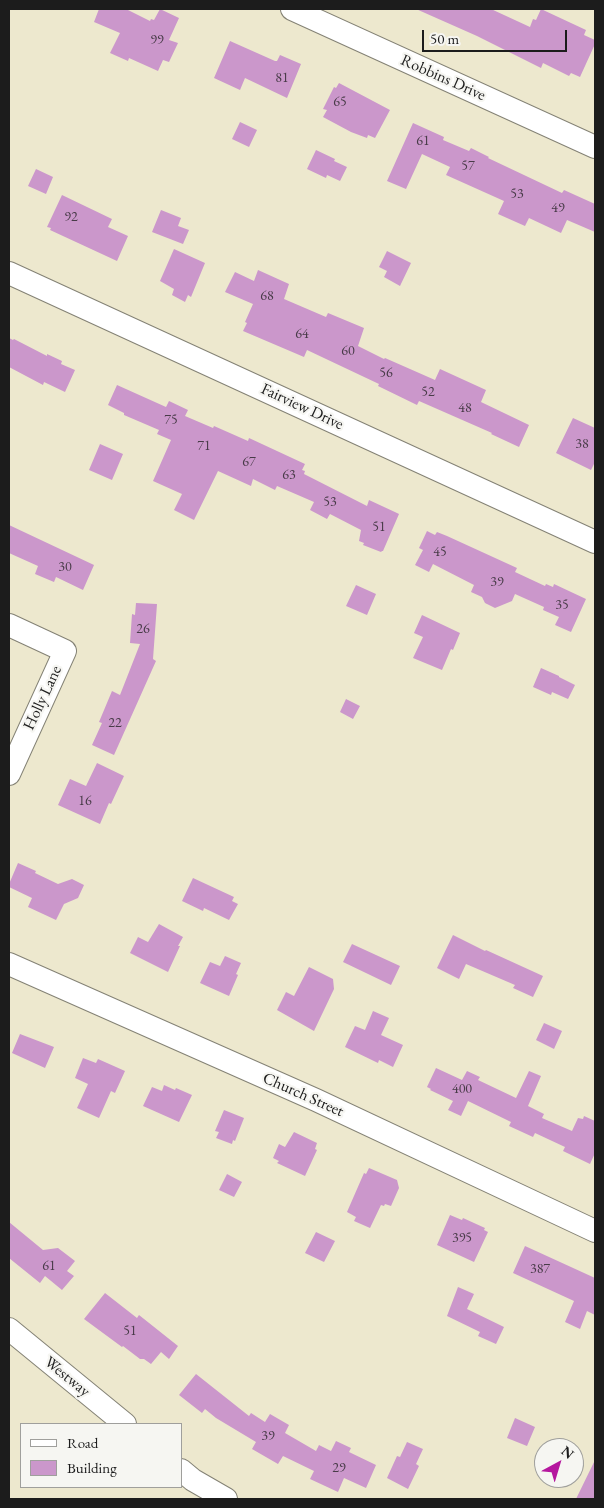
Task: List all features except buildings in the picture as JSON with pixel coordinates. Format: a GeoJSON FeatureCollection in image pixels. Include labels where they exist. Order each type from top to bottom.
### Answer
{"type":"FeatureCollection","features":[{"type":"Feature","properties":{"kind":"street","name":"Robbins Drive"},"geometry":{"type":"LineString","coordinates":[[292,9],[595,147]]}},
{"type":"Feature","properties":{"kind":"street","name":"Fairview Drive"},"geometry":{"type":"LineString","coordinates":[[9,273],[595,542]]}},
{"type":"Feature","properties":{"kind":"street","name":"Holly Lane"},"geometry":{"type":"LineString","coordinates":[[9,625],[65,651],[9,774]]}},
{"type":"Feature","properties":{"kind":"street","name":"Church Street"},"geometry":{"type":"LineString","coordinates":[[9,964],[316,1100],[595,1231]]}},
{"type":"Feature","properties":{"kind":"street","name":"Westway"},"geometry":{"type":"LineString","coordinates":[[9,1329],[124,1423]]}},
{"type":"Feature","properties":{"kind":"street"},"geometry":{"type":"LineString","coordinates":[[182,1471],[226,1499]]}}]}
